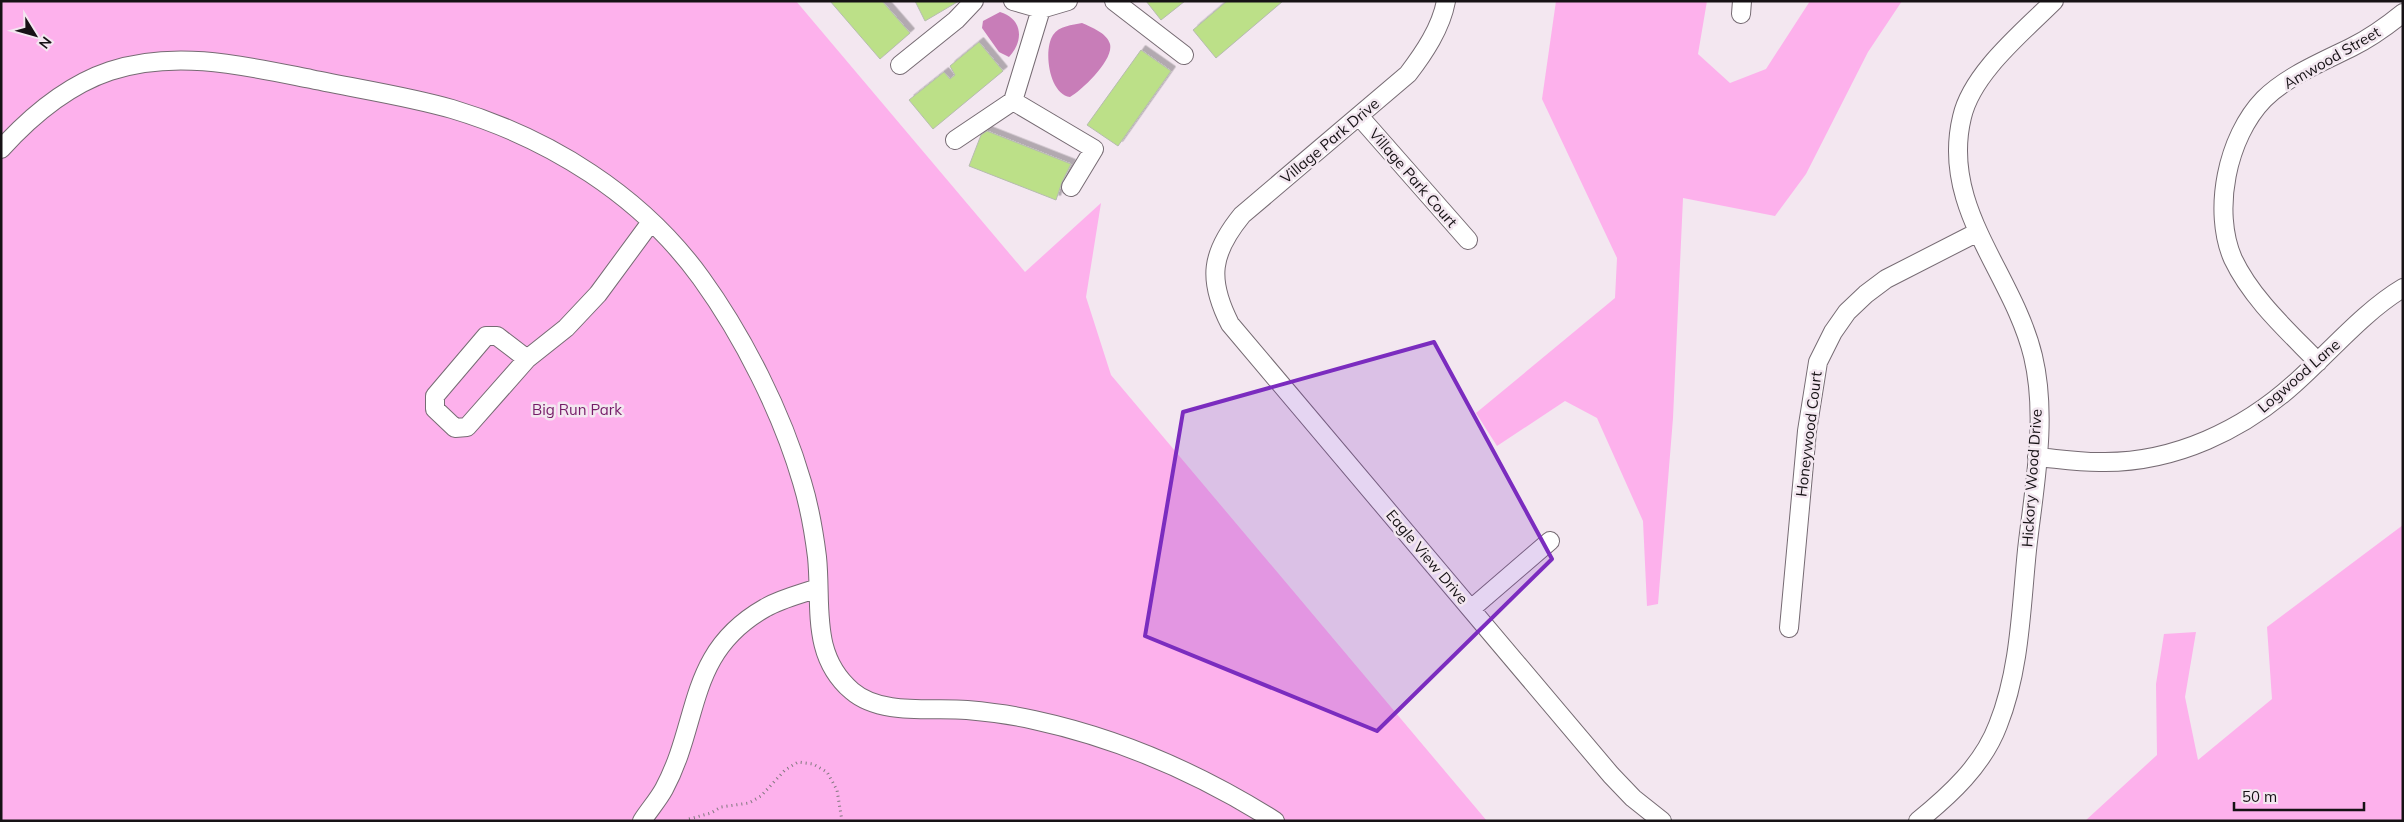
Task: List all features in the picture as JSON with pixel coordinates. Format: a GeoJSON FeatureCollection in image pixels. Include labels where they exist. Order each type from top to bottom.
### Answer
{"type":"FeatureCollection","features":[{"type":"Feature","properties":{"kind":"street"},"geometry":{"type":"LineString","coordinates":[[900,65],[956,20],[974,1]]}},
{"type":"Feature","properties":{"kind":"street"},"geometry":{"type":"LineString","coordinates":[[1013,1],[1041,9],[1068,1]]}},
{"type":"Feature","properties":{"kind":"street"},"geometry":{"type":"LineString","coordinates":[[1114,1],[1184,55]]}},
{"type":"Feature","properties":{"kind":"street","name":"Village Park Drive"},"geometry":{"type":"LineString","coordinates":[[1215,279],[1221,244],[1242,215],[1392,90],[1413,68],[1438,27],[1446,1]]}},
{"type":"Feature","properties":{"kind":"street","name":"Hickory Wood Drive"},"geometry":{"type":"LineString","coordinates":[[1918,821],[1963,781],[1998,727],[2009,692],[2016,658],[2037,457],[2038,390],[2032,356],[2022,325],[1969,213],[1959,176],[1959,135],[1962,116],[1970,96],[1992,64],[2054,1]]}},
{"type":"Feature","properties":{"kind":"street"},"geometry":{"type":"LineString","coordinates":[[955,140],[1012,101],[1041,9]]}},
{"type":"Feature","properties":{"kind":"street","name":"Amwood Street"},"geometry":{"type":"LineString","coordinates":[[2318,362],[2261,302],[2233,258],[2227,234],[2224,202],[2230,158],[2241,132],[2264,99],[2321,62],[2380,30],[2403,13]]}},
{"type":"Feature","properties":{"kind":"street"},"geometry":{"type":"LineString","coordinates":[[1,149],[19,129],[59,97],[109,72],[154,61],[203,61],[254,67],[452,109],[518,134],[573,162],[619,192],[651,222],[700,276],[733,329],[779,416],[803,484],[817,556],[821,639],[833,672],[856,695],[891,707],[985,712],[1032,719],[1098,736],[1160,759],[1226,790],[1275,821]]}},
{"type":"Feature","properties":{"kind":"street"},"geometry":{"type":"LineString","coordinates":[[1012,101],[1094,149],[1070,187]]}},
{"type":"Feature","properties":{"kind":"street","name":"Village Park Court"},"geometry":{"type":"LineString","coordinates":[[1359,116],[1468,240]]}},
{"type":"Feature","properties":{"kind":"street"},"geometry":{"type":"LineString","coordinates":[[527,359],[497,336],[486,336],[435,396],[435,409],[455,428],[468,427],[527,359],[566,328],[598,294],[651,222]]}},
{"type":"Feature","properties":{"kind":"street","name":"Honeywood Court"},"geometry":{"type":"LineString","coordinates":[[1789,628],[1807,431],[1818,362],[1833,332],[1847,312],[1866,294],[1886,279],[1978,232]]}},
{"type":"Feature","properties":{"kind":"street","name":"Eagle View Drive"},"geometry":{"type":"LineString","coordinates":[[1215,279],[1219,302],[1230,324],[1611,775],[1633,798],[1662,821]]}},
{"type":"Feature","properties":{"kind":"street","name":"Logwood Lane"},"geometry":{"type":"LineString","coordinates":[[2037,457],[2105,462],[2142,459],[2180,450],[2222,434],[2261,411],[2403,288]]}},
{"type":"Feature","properties":{"kind":"street"},"geometry":{"type":"LineString","coordinates":[[1471,608],[1550,541]]}},
{"type":"Feature","properties":{"kind":"street"},"geometry":{"type":"LineString","coordinates":[[642,821],[664,789],[675,762],[708,662],[722,641],[741,624],[766,607],[818,588]]}},
{"type":"Feature","properties":{"kind":"path"},"geometry":{"type":"LineString","coordinates":[[689,818],[721,807],[749,803],[762,796],[785,770],[798,762],[813,764],[827,772],[837,790],[842,821]]}},
{"type":"Feature","properties":{"kind":"highlighted area"},"geometry":{"type":"Polygon","coordinates":[[[1434,342],[1552,559],[1377,731],[1145,636],[1183,412],[1434,342]]]}},
{"type":"Feature","properties":{"kind":"green space","name":"Big Run Park"},"geometry":{"type":"Polygon","coordinates":[[[1,1],[796,1],[1025,272],[1101,203],[1086,297],[1111,375],[1487,821],[1,821],[1,1]]]}},
{"type":"Feature","properties":{"kind":"green space"},"geometry":{"type":"Polygon","coordinates":[[[1556,1],[1707,1],[1698,54],[1730,83],[1766,69],[1810,1],[1902,1],[1868,52],[1806,174],[1775,216],[1683,198],[1673,418],[1658,604],[1647,606],[1643,521],[1597,418],[1565,401],[1497,446],[1476,413],[1615,298],[1617,258],[1542,99],[1556,1]]]}},
{"type":"Feature","properties":{"kind":"green space"},"geometry":{"type":"Polygon","coordinates":[[[2403,525],[2403,821],[2085,821],[2157,755],[2156,684],[2164,634],[2196,632],[2185,697],[2198,760],[2272,699],[2267,627],[2403,525]]]}},
{"type":"Feature","properties":{"kind":"shaded area"},"geometry":{"type":"Polygon","coordinates":[[[1000,12],[1008,15],[1013,20],[1019,31],[1017,44],[1009,57],[999,52],[982,28],[983,21],[1000,12]]]}},
{"type":"Feature","properties":{"kind":"shaded area"},"geometry":{"type":"Polygon","coordinates":[[[1082,23],[1106,37],[1110,44],[1110,51],[1096,74],[1070,97],[1063,94],[1057,88],[1053,80],[1048,60],[1048,51],[1050,42],[1056,32],[1066,26],[1082,23]]]}},
{"type":"Feature","properties":{"kind":"building"},"geometry":{"type":"Polygon","coordinates":[[[830,1],[882,1],[910,33],[880,59],[830,1]]]}},
{"type":"Feature","properties":{"kind":"building"},"geometry":{"type":"Polygon","coordinates":[[[915,1],[959,1],[925,21],[915,1]]]}},
{"type":"Feature","properties":{"kind":"building"},"geometry":{"type":"Polygon","coordinates":[[[1146,1],[1185,1],[1161,20],[1146,1]]]}},
{"type":"Feature","properties":{"kind":"building"},"geometry":{"type":"Polygon","coordinates":[[[1227,1],[1283,1],[1216,58],[1193,30],[1227,1]]]}},
{"type":"Feature","properties":{"kind":"building"},"geometry":{"type":"Polygon","coordinates":[[[979,42],[1003,71],[933,129],[909,100],[944,72],[950,79],[955,75],[950,66],[979,42]]]}},
{"type":"Feature","properties":{"kind":"building"},"geometry":{"type":"Polygon","coordinates":[[[1141,50],[1171,71],[1118,146],[1087,125],[1141,50]]]}},
{"type":"Feature","properties":{"kind":"building"},"geometry":{"type":"Polygon","coordinates":[[[987,131],[1071,164],[1056,200],[969,166],[981,135],[987,131]]]}}]}
